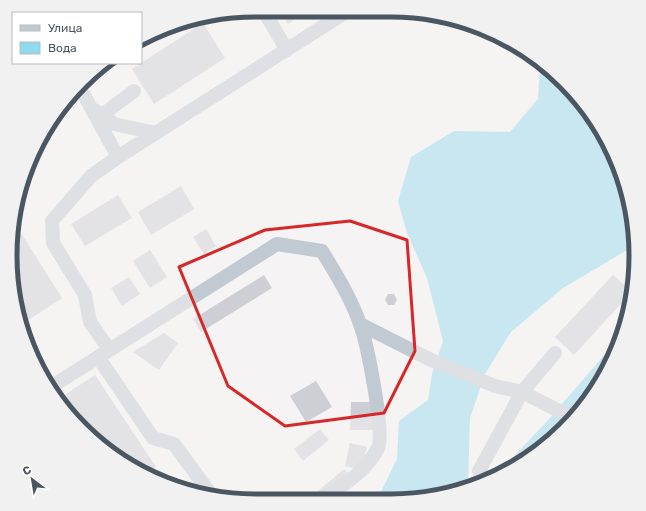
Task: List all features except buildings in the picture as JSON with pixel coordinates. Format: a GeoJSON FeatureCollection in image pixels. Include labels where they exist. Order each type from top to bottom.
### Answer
{"type":"FeatureCollection","features":[{"type":"Feature","properties":{"kind":"lane"},"geometry":{"type":"LineString","coordinates":[[267,17],[287,50]]}},
{"type":"Feature","properties":{"kind":"lane"},"geometry":{"type":"LineString","coordinates":[[207,489],[174,444],[153,438],[103,353],[90,322],[85,295],[53,243],[52,221],[91,176],[118,157],[338,17]]}},
{"type":"Feature","properties":{"kind":"lane"},"geometry":{"type":"LineString","coordinates":[[101,116],[134,91]]}},
{"type":"Feature","properties":{"kind":"lane"},"geometry":{"type":"LineString","coordinates":[[82,92],[118,157]]}},
{"type":"Feature","properties":{"kind":"lane"},"geometry":{"type":"LineString","coordinates":[[90,105],[101,116],[114,124],[156,133]]}},
{"type":"Feature","properties":{"kind":"lane"},"geometry":{"type":"LineString","coordinates":[[55,384],[278,244],[322,251],[342,284],[360,324],[378,408],[379,447],[358,475],[330,494]]}},
{"type":"Feature","properties":{"kind":"lane"},"geometry":{"type":"LineString","coordinates":[[360,324],[431,360],[495,386],[522,392],[568,415]]}},
{"type":"Feature","properties":{"kind":"lane"},"geometry":{"type":"LineString","coordinates":[[480,476],[522,392],[555,353]]}},
{"type":"Feature","properties":{"kind":"highlighted area"},"geometry":{"type":"Polygon","coordinates":[[[350,221],[407,240],[415,351],[384,413],[285,426],[228,386],[179,267],[265,230],[350,221]]]}},
{"type":"Feature","properties":{"kind":"water"},"geometry":{"type":"Polygon","coordinates":[[[540,69],[570,98],[580,110],[597,136],[611,164],[621,194],[627,224],[629,249],[563,288],[511,332],[485,374],[470,418],[468,481],[452,486],[422,492],[380,494],[397,459],[399,421],[428,400],[432,374],[443,341],[427,278],[407,233],[398,201],[411,157],[454,131],[510,132],[538,99],[540,69]]]}},
{"type":"Feature","properties":{"kind":"water"},"geometry":{"type":"Polygon","coordinates":[[[611,347],[589,388],[570,413],[536,445],[508,463],[549,419],[611,347]]]}}]}
